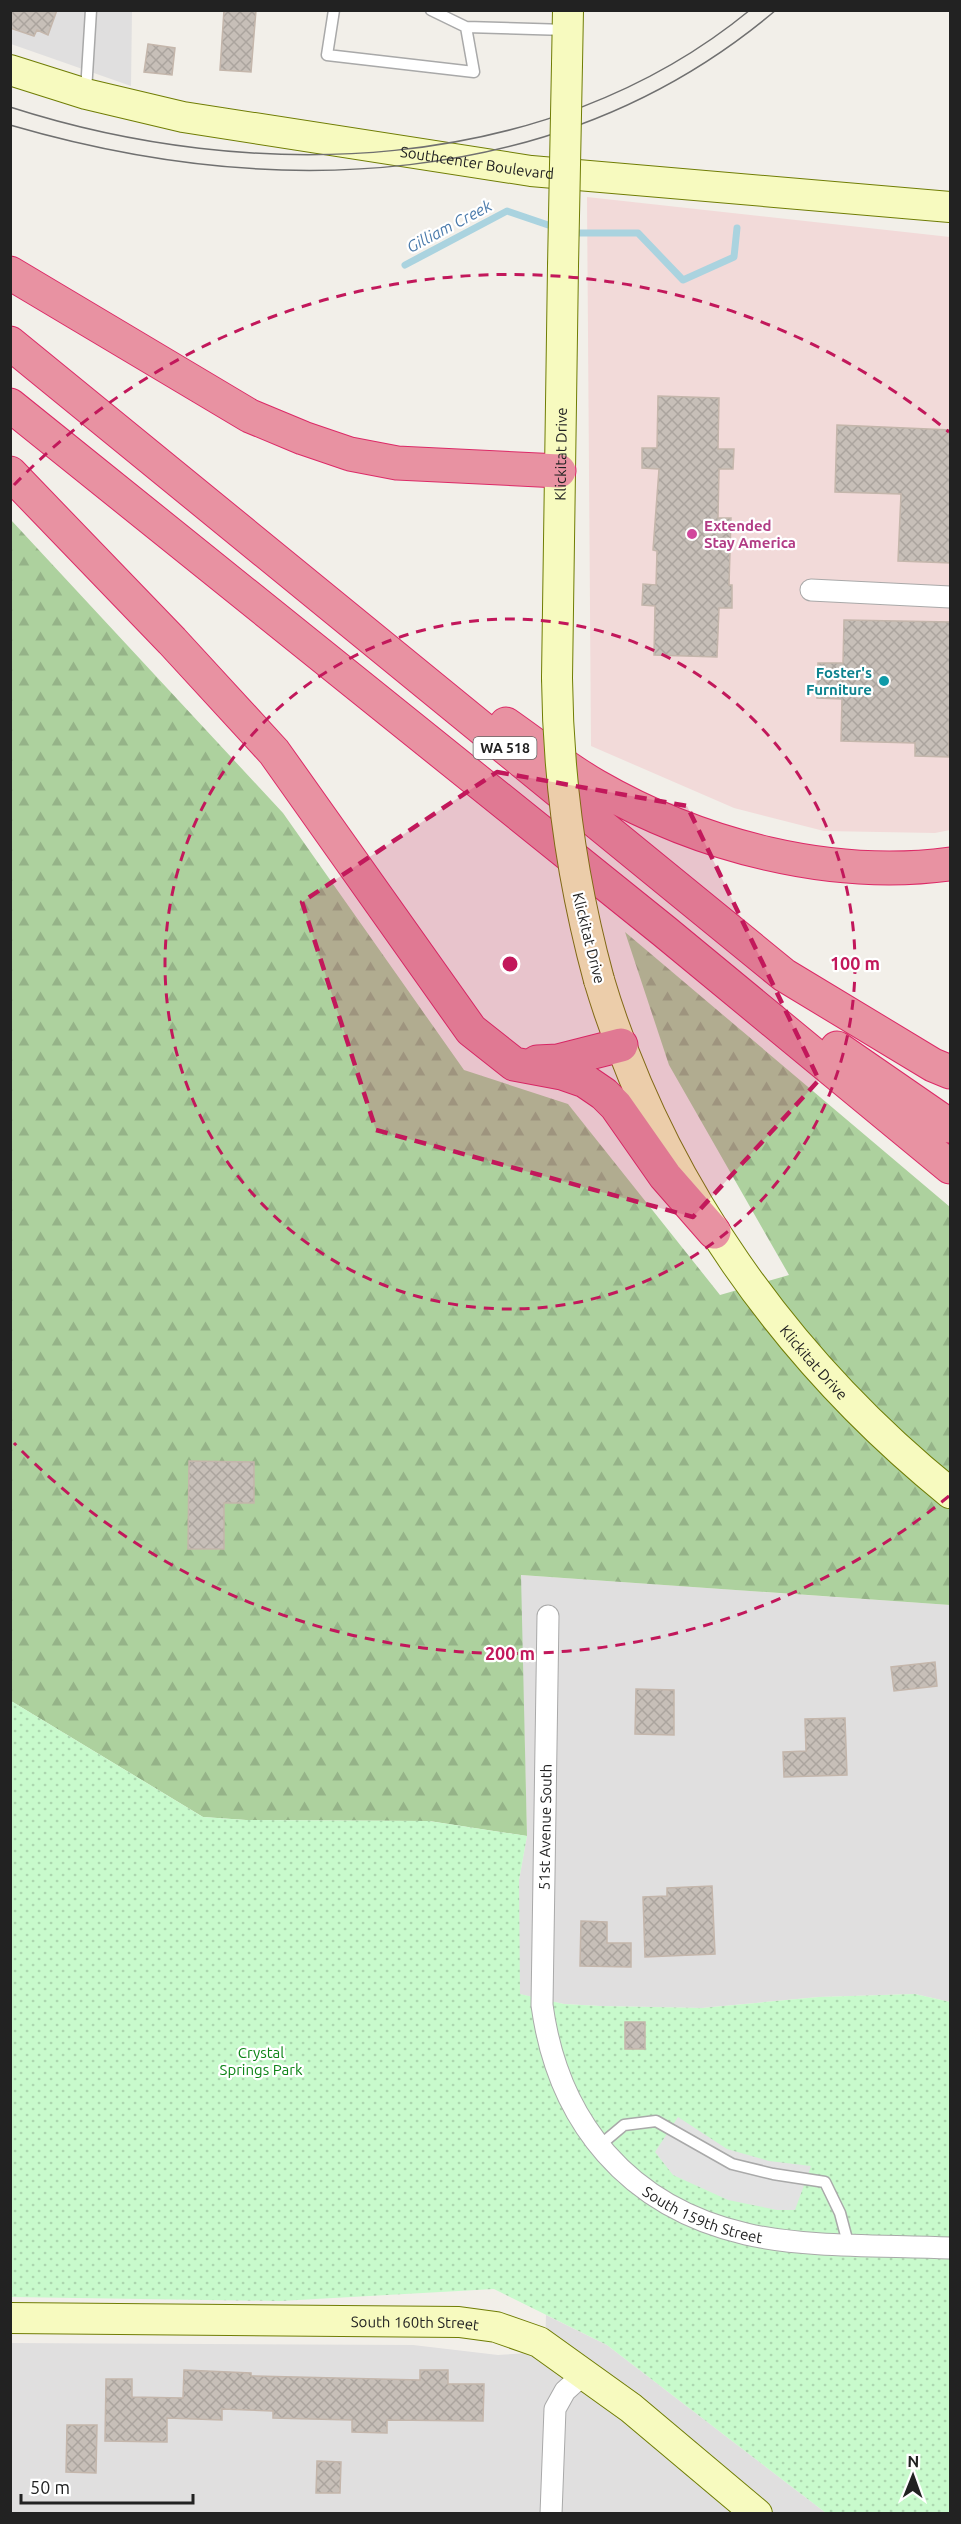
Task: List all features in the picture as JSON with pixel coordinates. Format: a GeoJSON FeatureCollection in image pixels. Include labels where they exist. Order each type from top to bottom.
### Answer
{"type":"FeatureCollection","features":[{"type":"Feature","properties":{"kind":"highway"},"geometry":{"type":"LineString","coordinates":[[10,273],[250,416],[303,438],[350,454],[397,463],[559,471]]}},
{"type":"Feature","properties":{"kind":"highway","name":"WA 518"},"geometry":{"type":"LineString","coordinates":[[10,343],[784,975],[933,1065],[951,1072]]}},
{"type":"Feature","properties":{"kind":"highway"},"geometry":{"type":"LineString","coordinates":[[77,397],[506,724],[597,786],[680,826],[759,851],[836,866],[916,869],[951,864]]}},
{"type":"Feature","properties":{"kind":"highway","name":"WA 518"},"geometry":{"type":"LineString","coordinates":[[10,405],[664,931],[951,1167]]}},
{"type":"Feature","properties":{"kind":"highway"},"geometry":{"type":"LineString","coordinates":[[10,473],[172,641],[274,753],[471,1030],[514,1064],[562,1073],[585,1081],[604,1094],[616,1106],[665,1176],[714,1232]]}},
{"type":"Feature","properties":{"kind":"highway"},"geometry":{"type":"LineString","coordinates":[[664,931],[951,1126]]}},
{"type":"Feature","properties":{"kind":"highway"},"geometry":{"type":"LineString","coordinates":[[514,1064],[558,1061],[621,1045]]}},
{"type":"Feature","properties":{"kind":"street","name":"Klickitat Drive"},"geometry":{"type":"LineString","coordinates":[[568,20],[557,678],[560,754],[567,831],[581,906],[599,980],[621,1045],[671,1157],[714,1232],[772,1314],[808,1358],[876,1428],[951,1492]]}},
{"type":"Feature","properties":{"kind":"street","name":"Southcenter Boulevard"},"geometry":{"type":"LineString","coordinates":[[10,70],[86,94],[223,124],[531,171],[951,207]]}},
{"type":"Feature","properties":{"kind":"street"},"geometry":{"type":"LineString","coordinates":[[811,590],[951,597]]}},
{"type":"Feature","properties":{"kind":"street","name":"51st Avenue South"},"geometry":{"type":"LineString","coordinates":[[546,2037],[542,2006],[548,1616]]}},
{"type":"Feature","properties":{"kind":"street","name":"South 159th Street"},"geometry":{"type":"LineString","coordinates":[[546,2037],[565,2093],[579,2119],[598,2146],[627,2175],[664,2203],[699,2220],[747,2234],[848,2243],[951,2248]]}},
{"type":"Feature","properties":{"kind":"street","name":"South 160th Street"},"geometry":{"type":"LineString","coordinates":[[10,2318],[484,2324],[539,2342],[585,2373],[632,2408],[757,2514]]}},
{"type":"Feature","properties":{"kind":"street"},"geometry":{"type":"LineString","coordinates":[[551,2514],[555,2409],[565,2391],[585,2373]]}},
{"type":"Feature","properties":{"kind":"lane"},"geometry":{"type":"LineString","coordinates":[[86,94],[91,10]]}},
{"type":"Feature","properties":{"kind":"lane"},"geometry":{"type":"LineString","coordinates":[[333,10],[327,55],[474,72],[466,27]]}},
{"type":"Feature","properties":{"kind":"lane"},"geometry":{"type":"LineString","coordinates":[[431,10],[466,27],[568,20]]}},
{"type":"Feature","properties":{"kind":"lane"},"geometry":{"type":"LineString","coordinates":[[598,2146],[624,2125],[656,2121],[732,2164],[773,2174],[825,2182],[840,2213],[848,2243]]}},
{"type":"Feature","properties":{"kind":"highlighted area"},"geometry":{"type":"Polygon","coordinates":[[[497,772],[687,806],[819,1080],[693,1217],[376,1130],[302,902],[497,772]]]}},
{"type":"Feature","properties":{"kind":"shaded area"},"geometry":{"type":"Polygon","coordinates":[[[11,11],[132,11],[131,86],[11,44],[11,11]]]}},
{"type":"Feature","properties":{"kind":"shaded area"},"geometry":{"type":"Polygon","coordinates":[[[587,197],[950,237],[950,830],[935,833],[824,831],[734,808],[591,746],[587,197]]]}},
{"type":"Feature","properties":{"kind":"shaded area"},"geometry":{"type":"Polygon","coordinates":[[[520,1575],[950,1605],[950,2002],[915,1994],[819,1997],[702,2008],[564,2004],[519,1994],[519,1880],[527,1836],[520,1575]]]}},
{"type":"Feature","properties":{"kind":"shaded area"},"geometry":{"type":"Polygon","coordinates":[[[678,2117],[727,2149],[769,2161],[811,2166],[795,2210],[777,2210],[728,2200],[673,2175],[655,2152],[678,2117]]]}},
{"type":"Feature","properties":{"kind":"shaded area"},"geometry":{"type":"Polygon","coordinates":[[[546,2315],[607,2345],[826,2513],[11,2514],[11,2343],[413,2345],[498,2355],[545,2352],[546,2315]]]}},
{"type":"Feature","properties":{"kind":"green space"},"geometry":{"type":"Polygon","coordinates":[[[11,520],[283,813],[464,1070],[568,1104],[720,1295],[789,1275],[669,1065],[625,932],[950,1207],[950,1605],[521,1575],[527,1836],[429,1821],[246,1820],[203,1817],[11,1701],[11,520]]]}},
{"type":"Feature","properties":{"kind":"green space","name":"Crystal Springs Park"},"geometry":{"type":"Polygon","coordinates":[[[11,1701],[203,1817],[246,1820],[429,1821],[527,1836],[519,1880],[520,1994],[564,2004],[702,2008],[819,1997],[915,1994],[950,2002],[950,2513],[826,2513],[607,2345],[494,2289],[280,2301],[11,2297],[11,1701]]]}},
{"type":"Feature","properties":{"kind":"building"},"geometry":{"type":"Polygon","coordinates":[[[10,10],[57,10],[48,35],[37,30],[34,36],[10,28],[10,10]]]}},
{"type":"Feature","properties":{"kind":"building"},"geometry":{"type":"Polygon","coordinates":[[[224,10],[256,10],[251,72],[220,70],[224,10]]]}},
{"type":"Feature","properties":{"kind":"building"},"geometry":{"type":"Polygon","coordinates":[[[148,44],[175,48],[172,75],[144,72],[148,44]]]}},
{"type":"Feature","properties":{"kind":"building","name":"Extended Stay America"},"geometry":{"type":"Polygon","coordinates":[[[658,396],[719,398],[718,449],[734,449],[733,469],[719,469],[718,518],[731,518],[729,585],[732,585],[732,608],[719,608],[717,657],[654,655],[655,606],[642,605],[643,584],[656,585],[657,551],[653,550],[659,469],[642,468],[642,448],[657,448],[658,396]]]}},
{"type":"Feature","properties":{"kind":"building"},"geometry":{"type":"Polygon","coordinates":[[[837,425],[951,430],[951,563],[898,561],[901,494],[835,492],[837,425]]]}},
{"type":"Feature","properties":{"kind":"building","name":"Foster's Furniture"},"geometry":{"type":"Polygon","coordinates":[[[844,620],[951,622],[949,757],[915,756],[915,743],[841,741],[842,699],[817,698],[818,663],[843,663],[844,620]]]}},
{"type":"Feature","properties":{"kind":"building"},"geometry":{"type":"Polygon","coordinates":[[[189,1461],[254,1462],[254,1503],[224,1503],[224,1549],[188,1549],[189,1461]]]}},
{"type":"Feature","properties":{"kind":"building"},"geometry":{"type":"Polygon","coordinates":[[[935,1662],[937,1686],[894,1691],[891,1667],[935,1662]]]}},
{"type":"Feature","properties":{"kind":"building"},"geometry":{"type":"Polygon","coordinates":[[[636,1689],[674,1690],[674,1735],[635,1734],[636,1689]]]}},
{"type":"Feature","properties":{"kind":"building"},"geometry":{"type":"Polygon","coordinates":[[[845,1718],[847,1775],[784,1777],[783,1752],[806,1751],[805,1719],[845,1718]]]}},
{"type":"Feature","properties":{"kind":"building"},"geometry":{"type":"Polygon","coordinates":[[[712,1886],[715,1954],[645,1957],[643,1897],[667,1896],[667,1888],[712,1886]]]}},
{"type":"Feature","properties":{"kind":"building"},"geometry":{"type":"Polygon","coordinates":[[[581,1921],[607,1922],[607,1943],[631,1943],[631,1967],[580,1966],[581,1921]]]}},
{"type":"Feature","properties":{"kind":"building"},"geometry":{"type":"Polygon","coordinates":[[[625,2022],[645,2022],[645,2049],[625,2049],[625,2022]]]}},
{"type":"Feature","properties":{"kind":"building"},"geometry":{"type":"Polygon","coordinates":[[[184,2370],[251,2373],[251,2376],[420,2380],[420,2370],[448,2370],[448,2384],[484,2384],[483,2421],[387,2420],[387,2433],[352,2432],[352,2420],[273,2418],[273,2411],[222,2409],[222,2420],[167,2418],[167,2442],[105,2441],[106,2379],[132,2379],[132,2397],[183,2398],[184,2370]]]}},
{"type":"Feature","properties":{"kind":"building"},"geometry":{"type":"Polygon","coordinates":[[[67,2425],[97,2425],[96,2473],[66,2472],[67,2425]]]}},
{"type":"Feature","properties":{"kind":"building"},"geometry":{"type":"Polygon","coordinates":[[[317,2461],[341,2462],[340,2493],[316,2493],[317,2461]]]}},
{"type":"Feature","properties":{"kind":"waterway","name":"Gilliam Creek"},"geometry":{"type":"LineString","coordinates":[[405,265],[507,211],[557,228]]}},
{"type":"Feature","properties":{"kind":"waterway","name":"Gilliam Creek"},"geometry":{"type":"LineString","coordinates":[[570,233],[638,233],[683,280],[734,257],[737,228]]}},
{"type":"Feature","properties":{"kind":"tram line"},"geometry":{"type":"LineString","coordinates":[[10,107],[103,132],[199,148],[297,155],[395,150],[490,135],[583,107],[670,65],[750,10]]}},
{"type":"Feature","properties":{"kind":"tram line"},"geometry":{"type":"LineString","coordinates":[[10,125],[109,149],[209,165],[310,170],[410,165],[508,147],[602,116],[692,71],[776,10]]}},
{"type":"Feature","properties":{"kind":"place","name":"Extended Stay America"},"geometry":{"type":"Point","coordinates":[692,534]}},
{"type":"Feature","properties":{"kind":"place","name":"Foster's Furniture"},"geometry":{"type":"Point","coordinates":[884,681]}}]}
